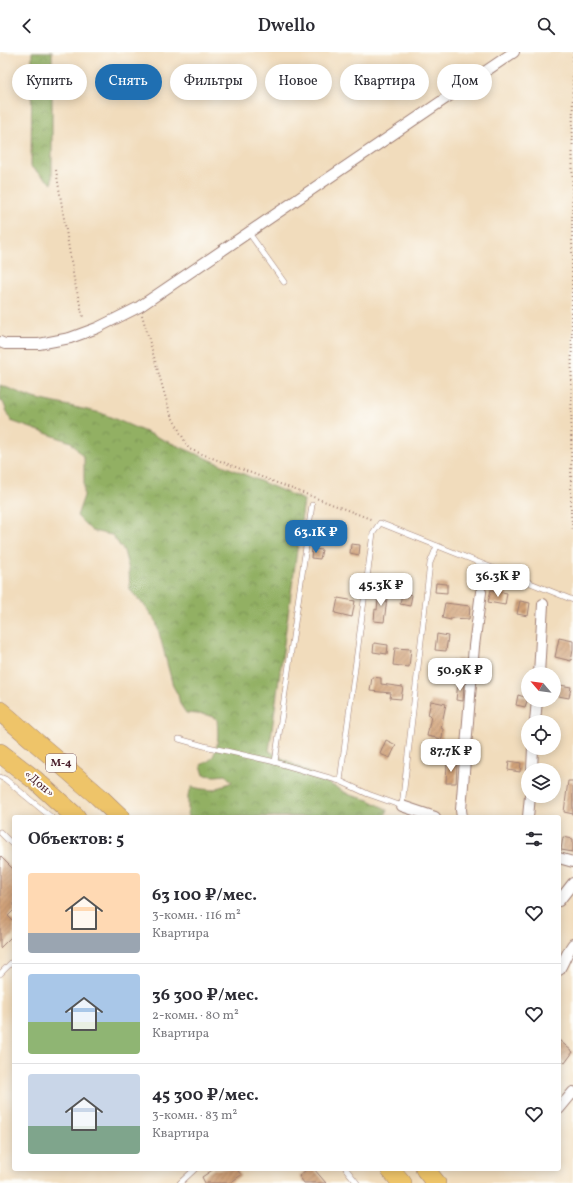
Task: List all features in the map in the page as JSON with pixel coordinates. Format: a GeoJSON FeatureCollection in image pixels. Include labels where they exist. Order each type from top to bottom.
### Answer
{"type":"FeatureCollection","features":[{"type":"Feature","properties":{"kind":"highway","name":"М-4"},"geometry":{"type":"LineString","coordinates":[[0,711],[118,815]]}},
{"type":"Feature","properties":{"kind":"highway","name":"«Дон»"},"geometry":{"type":"LineString","coordinates":[[0,753],[35,780],[74,815]]}},
{"type":"Feature","properties":{"kind":"highway"},"geometry":{"type":"LineString","coordinates":[[392,1171],[402,1183]]}},
{"type":"Feature","properties":{"kind":"highway"},"geometry":{"type":"LineString","coordinates":[[427,1171],[436,1183]]}},
{"type":"Feature","properties":{"kind":"street"},"geometry":{"type":"LineString","coordinates":[[0,342],[5,344],[39,344],[70,338],[97,328],[140,307],[514,52]]}},
{"type":"Feature","properties":{"kind":"street"},"geometry":{"type":"LineString","coordinates":[[462,815],[464,763],[474,646],[481,592]]}},
{"type":"Feature","properties":{"kind":"street"},"geometry":{"type":"LineString","coordinates":[[540,667],[544,604]]}},
{"type":"Feature","properties":{"kind":"street"},"geometry":{"type":"LineString","coordinates":[[528,815],[529,803]]}},
{"type":"Feature","properties":{"kind":"street"},"geometry":{"type":"LineString","coordinates":[[402,806],[428,815]]}},
{"type":"Feature","properties":{"kind":"street"},"geometry":{"type":"LineString","coordinates":[[561,859],[573,862]]}},
{"type":"Feature","properties":{"kind":"street"},"geometry":{"type":"LineString","coordinates":[[561,898],[573,883]]}},
{"type":"Feature","properties":{"kind":"street"},"geometry":{"type":"LineString","coordinates":[[561,968],[569,962],[569,950],[573,944]]}},
{"type":"Feature","properties":{"kind":"street"},"geometry":{"type":"LineString","coordinates":[[561,1107],[573,1092]]}},
{"type":"Feature","properties":{"kind":"lane"},"geometry":{"type":"LineString","coordinates":[[249,233],[284,282]]}},
{"type":"Feature","properties":{"kind":"lane"},"geometry":{"type":"LineString","coordinates":[[275,762],[312,505]]}},
{"type":"Feature","properties":{"kind":"lane"},"geometry":{"type":"LineString","coordinates":[[340,781],[373,533],[380,522],[573,600]]}},
{"type":"Feature","properties":{"kind":"lane"},"geometry":{"type":"LineString","coordinates":[[179,739],[275,762],[340,781],[368,794],[402,806],[430,563],[438,546]]}},
{"type":"Feature","properties":{"kind":"lane"},"geometry":{"type":"LineString","coordinates":[[0,777],[5,779],[49,815]]}},
{"type":"Feature","properties":{"kind":"lane"},"geometry":{"type":"LineString","coordinates":[[0,832],[12,844]]}},
{"type":"Feature","properties":{"kind":"lane"},"geometry":{"type":"LineString","coordinates":[[0,974],[12,962]]}},
{"type":"Feature","properties":{"kind":"lane"},"geometry":{"type":"LineString","coordinates":[[180,1183],[193,1171]]}},
{"type":"Feature","properties":{"kind":"lane"},"geometry":{"type":"LineString","coordinates":[[348,1171],[358,1183]]}},
{"type":"Feature","properties":{"kind":"path"},"geometry":{"type":"LineString","coordinates":[[573,52],[571,514],[573,531]]}},
{"type":"Feature","properties":{"kind":"path"},"geometry":{"type":"LineString","coordinates":[[56,170],[74,279],[83,318]]}},
{"type":"Feature","properties":{"kind":"path"},"geometry":{"type":"LineString","coordinates":[[140,307],[170,413],[189,448],[380,522]]}},
{"type":"Feature","properties":{"kind":"green space"},"geometry":{"type":"Polygon","coordinates":[[[32,52],[52,52],[52,64],[32,64],[32,52]]]}},
{"type":"Feature","properties":{"kind":"green space"},"geometry":{"type":"Polygon","coordinates":[[[32,100],[52,100],[52,184],[31,167],[32,100]]]}},
{"type":"Feature","properties":{"kind":"green space"},"geometry":{"type":"Polygon","coordinates":[[[0,385],[33,398],[101,413],[304,500],[269,751],[350,795],[369,800],[388,810],[385,815],[188,815],[188,795],[192,787],[213,790],[232,782],[226,775],[204,775],[201,765],[210,760],[217,746],[217,719],[208,715],[186,713],[180,704],[178,695],[173,686],[156,621],[130,590],[129,570],[124,551],[112,535],[92,531],[77,516],[84,496],[84,458],[71,442],[11,421],[3,402],[0,401],[0,385]]]}},
{"type":"Feature","properties":{"kind":"building"},"geometry":{"type":"Polygon","coordinates":[[[351,544],[360,545],[359,555],[350,553],[351,544]]]}},
{"type":"Feature","properties":{"kind":"building"},"geometry":{"type":"Polygon","coordinates":[[[312,549],[322,550],[320,559],[311,558],[312,549]]]}},
{"type":"Feature","properties":{"kind":"building"},"geometry":{"type":"Polygon","coordinates":[[[436,583],[447,584],[447,593],[435,592],[436,583]]]}},
{"type":"Feature","properties":{"kind":"building"},"geometry":{"type":"Polygon","coordinates":[[[379,590],[388,591],[384,622],[374,621],[375,609],[377,610],[379,590]]]}},
{"type":"Feature","properties":{"kind":"building"},"geometry":{"type":"Polygon","coordinates":[[[491,590],[507,593],[505,605],[488,602],[491,590]]]}},
{"type":"Feature","properties":{"kind":"building"},"geometry":{"type":"Polygon","coordinates":[[[402,593],[412,595],[410,606],[400,604],[402,593]]]}},
{"type":"Feature","properties":{"kind":"building"},"geometry":{"type":"Polygon","coordinates":[[[338,598],[355,601],[352,617],[335,613],[338,598]]]}},
{"type":"Feature","properties":{"kind":"building"},"geometry":{"type":"Polygon","coordinates":[[[520,601],[530,603],[528,616],[517,614],[520,601]]]}},
{"type":"Feature","properties":{"kind":"building"},"geometry":{"type":"Polygon","coordinates":[[[445,603],[470,606],[469,619],[451,618],[451,620],[442,618],[445,603]]]}},
{"type":"Feature","properties":{"kind":"building"},"geometry":{"type":"Polygon","coordinates":[[[437,634],[448,636],[446,651],[435,650],[437,634]]]}},
{"type":"Feature","properties":{"kind":"building"},"geometry":{"type":"Polygon","coordinates":[[[559,638],[573,641],[571,661],[555,657],[559,638]]]}},
{"type":"Feature","properties":{"kind":"building"},"geometry":{"type":"Polygon","coordinates":[[[374,643],[388,645],[387,654],[373,652],[374,643]]]}},
{"type":"Feature","properties":{"kind":"building"},"geometry":{"type":"Polygon","coordinates":[[[395,648],[411,649],[409,667],[393,665],[395,648]]]}},
{"type":"Feature","properties":{"kind":"building"},"geometry":{"type":"Polygon","coordinates":[[[456,659],[465,660],[465,670],[456,669],[456,659]]]}},
{"type":"Feature","properties":{"kind":"building"},"geometry":{"type":"Polygon","coordinates":[[[372,677],[381,678],[381,684],[403,687],[401,699],[390,698],[391,693],[370,691],[372,677]]]}},
{"type":"Feature","properties":{"kind":"building"},"geometry":{"type":"Polygon","coordinates":[[[458,683],[464,684],[463,701],[456,700],[458,683]]]}},
{"type":"Feature","properties":{"kind":"building"},"geometry":{"type":"Polygon","coordinates":[[[561,685],[571,687],[569,698],[561,697],[561,685]]]}},
{"type":"Feature","properties":{"kind":"building"},"geometry":{"type":"Polygon","coordinates":[[[518,695],[521,696],[521,706],[516,705],[518,695]]]}},
{"type":"Feature","properties":{"kind":"building"},"geometry":{"type":"Polygon","coordinates":[[[431,701],[446,704],[441,728],[443,729],[442,739],[427,736],[431,716],[428,715],[431,701]]]}},
{"type":"Feature","properties":{"kind":"building"},"geometry":{"type":"Polygon","coordinates":[[[386,740],[396,745],[390,758],[380,754],[386,740]]]}},
{"type":"Feature","properties":{"kind":"building"},"geometry":{"type":"Polygon","coordinates":[[[509,761],[521,763],[520,772],[508,770],[509,761]]]}},
{"type":"Feature","properties":{"kind":"building"},"geometry":{"type":"Polygon","coordinates":[[[447,763],[457,764],[456,783],[446,783],[447,763]]]}},
{"type":"Feature","properties":{"kind":"building"},"geometry":{"type":"Polygon","coordinates":[[[568,781],[573,781],[573,814],[564,812],[568,781]]]}},
{"type":"Feature","properties":{"kind":"building"},"geometry":{"type":"Polygon","coordinates":[[[563,837],[573,839],[573,852],[561,850],[563,837]]]}},
{"type":"Feature","properties":{"kind":"building"},"geometry":{"type":"Polygon","coordinates":[[[0,856],[12,868],[12,912],[8,916],[12,920],[12,936],[0,948],[0,856]]]}},
{"type":"Feature","properties":{"kind":"building"},"geometry":{"type":"Polygon","coordinates":[[[561,1042],[573,1052],[565,1063],[561,1060],[561,1042]]]}},
{"type":"Feature","properties":{"kind":"building"},"geometry":{"type":"Polygon","coordinates":[[[211,1171],[238,1171],[241,1175],[230,1183],[205,1183],[202,1177],[211,1171]]]}},
{"type":"Feature","properties":{"kind":"building"},"geometry":{"type":"Polygon","coordinates":[[[305,1171],[316,1171],[326,1183],[304,1183],[299,1176],[305,1171]]]}}]}
